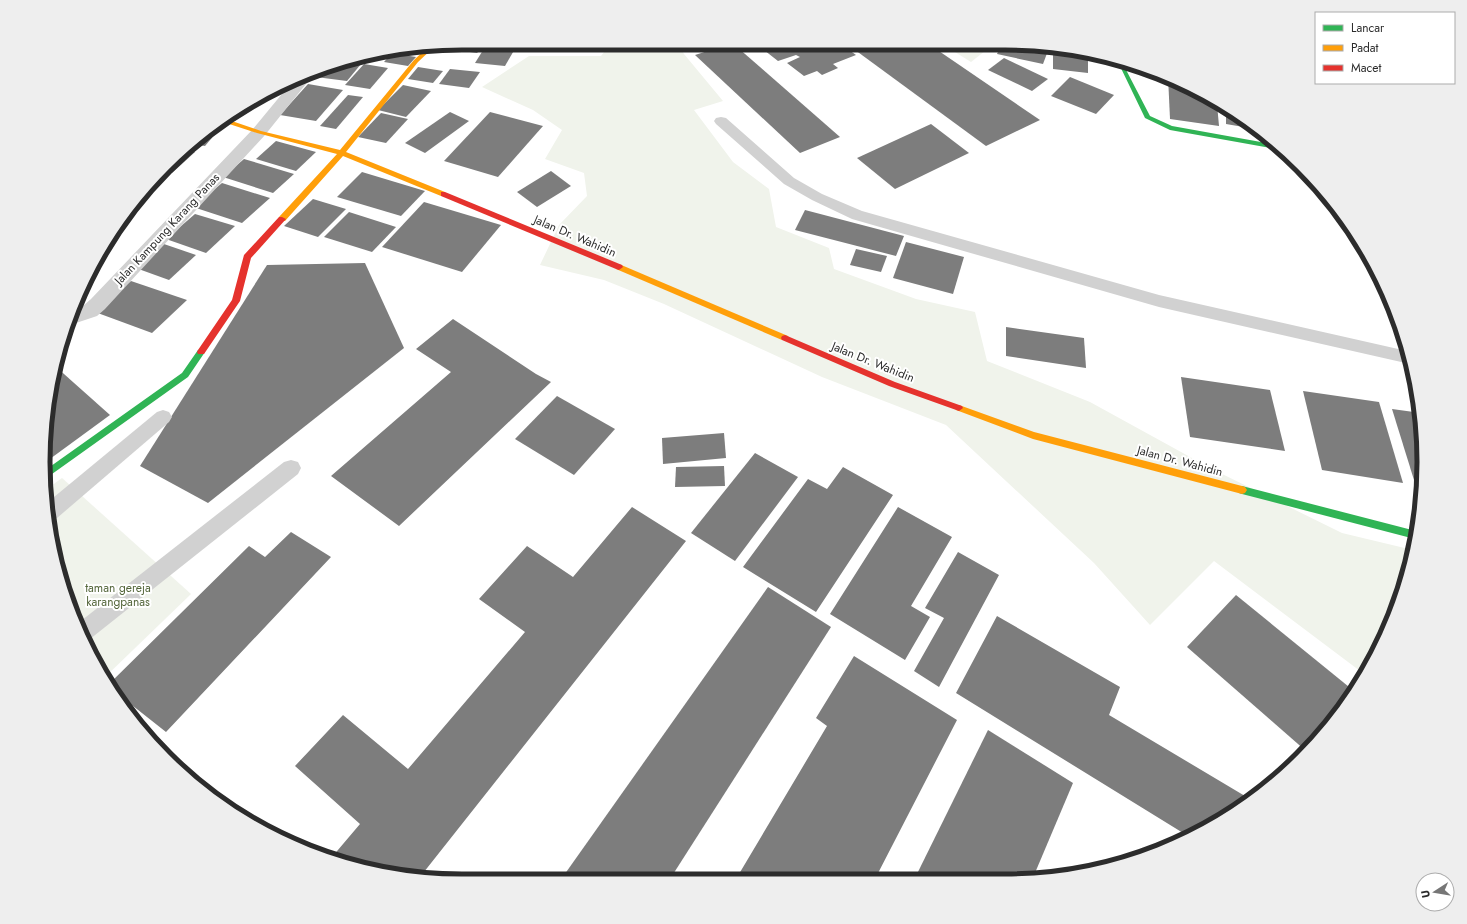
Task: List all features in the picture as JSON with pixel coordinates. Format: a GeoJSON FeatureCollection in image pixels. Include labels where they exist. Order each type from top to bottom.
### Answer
{"type":"FeatureCollection","features":[{"type":"Feature","properties":{"kind":"street"},"geometry":{"type":"LineString","coordinates":[[50,472],[185,375],[236,301],[247,257],[342,153],[416,61],[426,52]]}},
{"type":"Feature","properties":{"kind":"street"},"geometry":{"type":"LineString","coordinates":[[1122,67],[1143,111],[1155,122],[1170,128],[1270,146]]}},
{"type":"Feature","properties":{"kind":"street","name":"Jalan Kampung Karang Panas"},"geometry":{"type":"LineString","coordinates":[[77,316],[90,311],[98,304],[258,132],[299,83]]}},
{"type":"Feature","properties":{"kind":"street"},"geometry":{"type":"LineString","coordinates":[[229,122],[258,132],[342,153]]}},
{"type":"Feature","properties":{"kind":"street","name":"Jalan Dr. Wahidin"},"geometry":{"type":"LineString","coordinates":[[342,153],[529,229],[892,384],[1033,435],[1410,534]]}},
{"type":"Feature","properties":{"kind":"lane"},"geometry":{"type":"LineString","coordinates":[[721,120],[789,181],[817,197],[857,215],[964,244],[1159,301],[1403,357]]}},
{"type":"Feature","properties":{"kind":"lane"},"geometry":{"type":"LineString","coordinates":[[53,509],[163,417]]}},
{"type":"Feature","properties":{"kind":"lane"},"geometry":{"type":"LineString","coordinates":[[86,630],[290,468]]}},
{"type":"Feature","properties":{"kind":"green space"},"geometry":{"type":"Polygon","coordinates":[[[606,50],[682,50],[723,101],[694,110],[733,162],[769,189],[776,227],[829,248],[834,269],[916,299],[975,312],[987,361],[1090,402],[1212,469],[1342,533],[1408,549],[1403,569],[1386,620],[1360,671],[1214,561],[1150,625],[1094,563],[946,425],[822,377],[664,304],[604,280],[540,265],[559,225],[587,196],[584,173],[545,159],[562,130],[533,110],[482,87],[529,56],[601,56],[606,50]]]}},
{"type":"Feature","properties":{"kind":"green space"},"geometry":{"type":"Polygon","coordinates":[[[952,50],[986,50],[971,62],[952,50]]]}},
{"type":"Feature","properties":{"kind":"green space","name":"taman gereja karangpanas"},"geometry":{"type":"Polygon","coordinates":[[[62,478],[191,594],[108,674],[81,620],[64,569],[58,542],[51,486],[62,478]]]}},
{"type":"Feature","properties":{"kind":"building"},"geometry":{"type":"Polygon","coordinates":[[[456,50],[480,50],[477,53],[456,50]]]}},
{"type":"Feature","properties":{"kind":"building"},"geometry":{"type":"Polygon","coordinates":[[[483,50],[514,50],[505,66],[475,63],[483,50]]]}},
{"type":"Feature","properties":{"kind":"building"},"geometry":{"type":"Polygon","coordinates":[[[711,50],[740,50],[840,137],[800,153],[695,55],[711,50]]]}},
{"type":"Feature","properties":{"kind":"building"},"geometry":{"type":"Polygon","coordinates":[[[764,50],[849,50],[856,55],[833,64],[838,68],[822,75],[817,71],[804,76],[787,63],[800,57],[796,55],[778,61],[764,50]]]}},
{"type":"Feature","properties":{"kind":"building"},"geometry":{"type":"Polygon","coordinates":[[[855,50],[937,50],[1040,120],[986,146],[855,50]]]}},
{"type":"Feature","properties":{"kind":"building"},"geometry":{"type":"Polygon","coordinates":[[[999,50],[1047,53],[1043,64],[997,54],[999,50]]]}},
{"type":"Feature","properties":{"kind":"building"},"geometry":{"type":"Polygon","coordinates":[[[1053,53],[1088,59],[1088,73],[1053,69],[1053,53]]]}},
{"type":"Feature","properties":{"kind":"building"},"geometry":{"type":"Polygon","coordinates":[[[403,55],[416,57],[408,66],[384,62],[388,57],[403,55]]]}},
{"type":"Feature","properties":{"kind":"building"},"geometry":{"type":"Polygon","coordinates":[[[1004,58],[1048,79],[1032,91],[988,70],[1004,58]]]}},
{"type":"Feature","properties":{"kind":"building"},"geometry":{"type":"Polygon","coordinates":[[[355,64],[361,64],[347,81],[316,77],[355,64]]]}},
{"type":"Feature","properties":{"kind":"building"},"geometry":{"type":"Polygon","coordinates":[[[364,64],[388,68],[370,89],[345,85],[364,64]]]}},
{"type":"Feature","properties":{"kind":"building"},"geometry":{"type":"Polygon","coordinates":[[[418,67],[443,71],[433,83],[408,79],[418,67]]]}},
{"type":"Feature","properties":{"kind":"building"},"geometry":{"type":"Polygon","coordinates":[[[450,69],[480,72],[469,88],[439,84],[450,69]]]}},
{"type":"Feature","properties":{"kind":"building"},"geometry":{"type":"Polygon","coordinates":[[[1070,77],[1114,95],[1096,114],[1051,96],[1070,77]]]}},
{"type":"Feature","properties":{"kind":"building"},"geometry":{"type":"Polygon","coordinates":[[[1168,83],[1217,109],[1219,126],[1170,119],[1168,83]]]}},
{"type":"Feature","properties":{"kind":"building"},"geometry":{"type":"Polygon","coordinates":[[[308,84],[343,90],[316,121],[280,115],[308,84]]]}},
{"type":"Feature","properties":{"kind":"building"},"geometry":{"type":"Polygon","coordinates":[[[403,85],[431,91],[406,117],[378,110],[403,85]]]}},
{"type":"Feature","properties":{"kind":"building"},"geometry":{"type":"Polygon","coordinates":[[[348,95],[363,97],[336,129],[320,126],[348,95]]]}},
{"type":"Feature","properties":{"kind":"building"},"geometry":{"type":"Polygon","coordinates":[[[450,112],[469,121],[425,153],[405,143],[450,112]]]}},
{"type":"Feature","properties":{"kind":"building"},"geometry":{"type":"Polygon","coordinates":[[[490,112],[543,126],[498,177],[444,161],[490,112]]]}},
{"type":"Feature","properties":{"kind":"building"},"geometry":{"type":"Polygon","coordinates":[[[381,113],[408,119],[386,143],[358,137],[381,113]]]}},
{"type":"Feature","properties":{"kind":"building"},"geometry":{"type":"Polygon","coordinates":[[[1226,114],[1246,127],[1226,124],[1226,114]]]}},
{"type":"Feature","properties":{"kind":"building"},"geometry":{"type":"Polygon","coordinates":[[[931,124],[969,153],[895,189],[857,158],[931,124]]]}},
{"type":"Feature","properties":{"kind":"building"},"geometry":{"type":"Polygon","coordinates":[[[220,129],[205,146],[199,145],[220,129]]]}},
{"type":"Feature","properties":{"kind":"building"},"geometry":{"type":"Polygon","coordinates":[[[276,141],[316,152],[296,171],[256,159],[276,141]]]}},
{"type":"Feature","properties":{"kind":"building"},"geometry":{"type":"Polygon","coordinates":[[[190,152],[195,152],[172,173],[169,173],[190,152]]]}},
{"type":"Feature","properties":{"kind":"building"},"geometry":{"type":"Polygon","coordinates":[[[244,159],[294,174],[273,193],[223,177],[244,159]]]}},
{"type":"Feature","properties":{"kind":"building"},"geometry":{"type":"Polygon","coordinates":[[[551,171],[571,186],[537,207],[517,192],[551,171]]]}},
{"type":"Feature","properties":{"kind":"building"},"geometry":{"type":"Polygon","coordinates":[[[362,172],[425,191],[401,216],[337,197],[362,172]]]}},
{"type":"Feature","properties":{"kind":"building"},"geometry":{"type":"Polygon","coordinates":[[[222,183],[270,198],[242,223],[193,207],[222,183]]]}},
{"type":"Feature","properties":{"kind":"building"},"geometry":{"type":"Polygon","coordinates":[[[313,199],[346,209],[318,237],[284,226],[313,199]]]}},
{"type":"Feature","properties":{"kind":"building"},"geometry":{"type":"Polygon","coordinates":[[[424,202],[501,225],[462,272],[382,247],[424,202]]]}},
{"type":"Feature","properties":{"kind":"building"},"geometry":{"type":"Polygon","coordinates":[[[805,210],[904,236],[896,256],[795,230],[805,210]]]}},
{"type":"Feature","properties":{"kind":"building"},"geometry":{"type":"Polygon","coordinates":[[[349,212],[396,227],[372,252],[324,237],[349,212]]]}},
{"type":"Feature","properties":{"kind":"building"},"geometry":{"type":"Polygon","coordinates":[[[195,214],[235,226],[206,253],[166,239],[195,214]]]}},
{"type":"Feature","properties":{"kind":"building"},"geometry":{"type":"Polygon","coordinates":[[[906,242],[964,257],[953,294],[893,278],[906,242]]]}},
{"type":"Feature","properties":{"kind":"building"},"geometry":{"type":"Polygon","coordinates":[[[161,243],[196,255],[169,280],[133,267],[161,243]]]}},
{"type":"Feature","properties":{"kind":"building"},"geometry":{"type":"Polygon","coordinates":[[[856,249],[887,256],[881,272],[850,265],[856,249]]]}},
{"type":"Feature","properties":{"kind":"building"},"geometry":{"type":"Polygon","coordinates":[[[365,263],[404,348],[208,503],[140,466],[267,265],[365,263]]]}},
{"type":"Feature","properties":{"kind":"building"},"geometry":{"type":"Polygon","coordinates":[[[131,281],[187,300],[152,333],[95,312],[131,281]]]}},
{"type":"Feature","properties":{"kind":"building"},"geometry":{"type":"Polygon","coordinates":[[[453,319],[536,374],[551,382],[399,526],[331,476],[451,372],[416,349],[453,319]]]}},
{"type":"Feature","properties":{"kind":"building"},"geometry":{"type":"Polygon","coordinates":[[[1006,327],[1084,338],[1086,368],[1006,356],[1006,327]]]}},
{"type":"Feature","properties":{"kind":"building"},"geometry":{"type":"Polygon","coordinates":[[[60,371],[110,415],[50,459],[54,408],[60,371]]]}},
{"type":"Feature","properties":{"kind":"building"},"geometry":{"type":"Polygon","coordinates":[[[1181,377],[1270,390],[1285,451],[1190,437],[1181,377]]]}},
{"type":"Feature","properties":{"kind":"building"},"geometry":{"type":"Polygon","coordinates":[[[1303,391],[1379,402],[1403,483],[1322,470],[1303,391]]]}},
{"type":"Feature","properties":{"kind":"building"},"geometry":{"type":"Polygon","coordinates":[[[557,396],[615,429],[574,475],[515,439],[557,396]]]}},
{"type":"Feature","properties":{"kind":"building"},"geometry":{"type":"Polygon","coordinates":[[[1392,409],[1413,412],[1417,462],[1416,480],[1414,480],[1392,409]]]}},
{"type":"Feature","properties":{"kind":"building"},"geometry":{"type":"Polygon","coordinates":[[[724,433],[726,458],[663,464],[662,438],[724,433]]]}},
{"type":"Feature","properties":{"kind":"building"},"geometry":{"type":"Polygon","coordinates":[[[755,453],[798,477],[735,561],[691,533],[755,453]]]}},
{"type":"Feature","properties":{"kind":"building"},"geometry":{"type":"Polygon","coordinates":[[[724,466],[725,486],[675,487],[676,467],[724,466]]]}},
{"type":"Feature","properties":{"kind":"building"},"geometry":{"type":"Polygon","coordinates":[[[843,467],[893,495],[816,612],[743,567],[808,479],[827,489],[843,467]]]}},
{"type":"Feature","properties":{"kind":"building"},"geometry":{"type":"Polygon","coordinates":[[[632,507],[686,541],[424,872],[382,866],[335,854],[360,824],[295,766],[343,715],[408,769],[525,632],[479,599],[527,546],[573,577],[632,507]]]}},
{"type":"Feature","properties":{"kind":"building"},"geometry":{"type":"Polygon","coordinates":[[[898,507],[952,537],[911,606],[930,617],[905,660],[830,614],[898,507]]]}},
{"type":"Feature","properties":{"kind":"building"},"geometry":{"type":"Polygon","coordinates":[[[291,532],[331,557],[166,732],[126,700],[113,680],[249,546],[265,557],[291,532]]]}},
{"type":"Feature","properties":{"kind":"building"},"geometry":{"type":"Polygon","coordinates":[[[958,552],[999,575],[939,687],[914,671],[944,618],[925,608],[958,552]]]}},
{"type":"Feature","properties":{"kind":"building"},"geometry":{"type":"Polygon","coordinates":[[[768,587],[831,627],[673,874],[565,874],[768,587]]]}},
{"type":"Feature","properties":{"kind":"building"},"geometry":{"type":"Polygon","coordinates":[[[1236,595],[1350,688],[1315,734],[1302,747],[1187,647],[1236,595]]]}},
{"type":"Feature","properties":{"kind":"building"},"geometry":{"type":"Polygon","coordinates":[[[997,616],[1120,687],[1109,715],[1246,796],[1211,819],[1184,833],[956,693],[997,616]]]}},
{"type":"Feature","properties":{"kind":"building"},"geometry":{"type":"Polygon","coordinates":[[[854,656],[957,720],[878,874],[739,874],[827,726],[816,718],[854,656]]]}},
{"type":"Feature","properties":{"kind":"building"},"geometry":{"type":"Polygon","coordinates":[[[988,730],[1073,783],[1035,873],[917,874],[988,730]]]}},
{"type":"Feature","properties":{"kind":"traffic: fast"},"geometry":{"type":"LineString","coordinates":[[1122,67],[1147,117],[1170,128],[1270,146]]}},
{"type":"Feature","properties":{"kind":"traffic: fast"},"geometry":{"type":"LineString","coordinates":[[50,471],[185,375],[201,352]]}},
{"type":"Feature","properties":{"kind":"traffic: fast"},"geometry":{"type":"LineString","coordinates":[[1242,490],[1410,534]]}},
{"type":"Feature","properties":{"kind":"traffic: slow"},"geometry":{"type":"LineString","coordinates":[[282,219],[342,153],[416,61],[426,52]]}},
{"type":"Feature","properties":{"kind":"traffic: slow"},"geometry":{"type":"LineString","coordinates":[[229,122],[259,132],[342,153],[443,194]]}},
{"type":"Feature","properties":{"kind":"traffic: slow"},"geometry":{"type":"LineString","coordinates":[[619,267],[785,338]]}},
{"type":"Feature","properties":{"kind":"traffic: slow"},"geometry":{"type":"LineString","coordinates":[[959,408],[1033,435],[1242,490]]}},
{"type":"Feature","properties":{"kind":"traffic: jam"},"geometry":{"type":"LineString","coordinates":[[443,194],[619,267]]}},
{"type":"Feature","properties":{"kind":"traffic: jam"},"geometry":{"type":"LineString","coordinates":[[201,352],[236,301],[247,257],[282,219]]}},
{"type":"Feature","properties":{"kind":"traffic: jam"},"geometry":{"type":"LineString","coordinates":[[785,338],[892,384],[959,408]]}}]}
